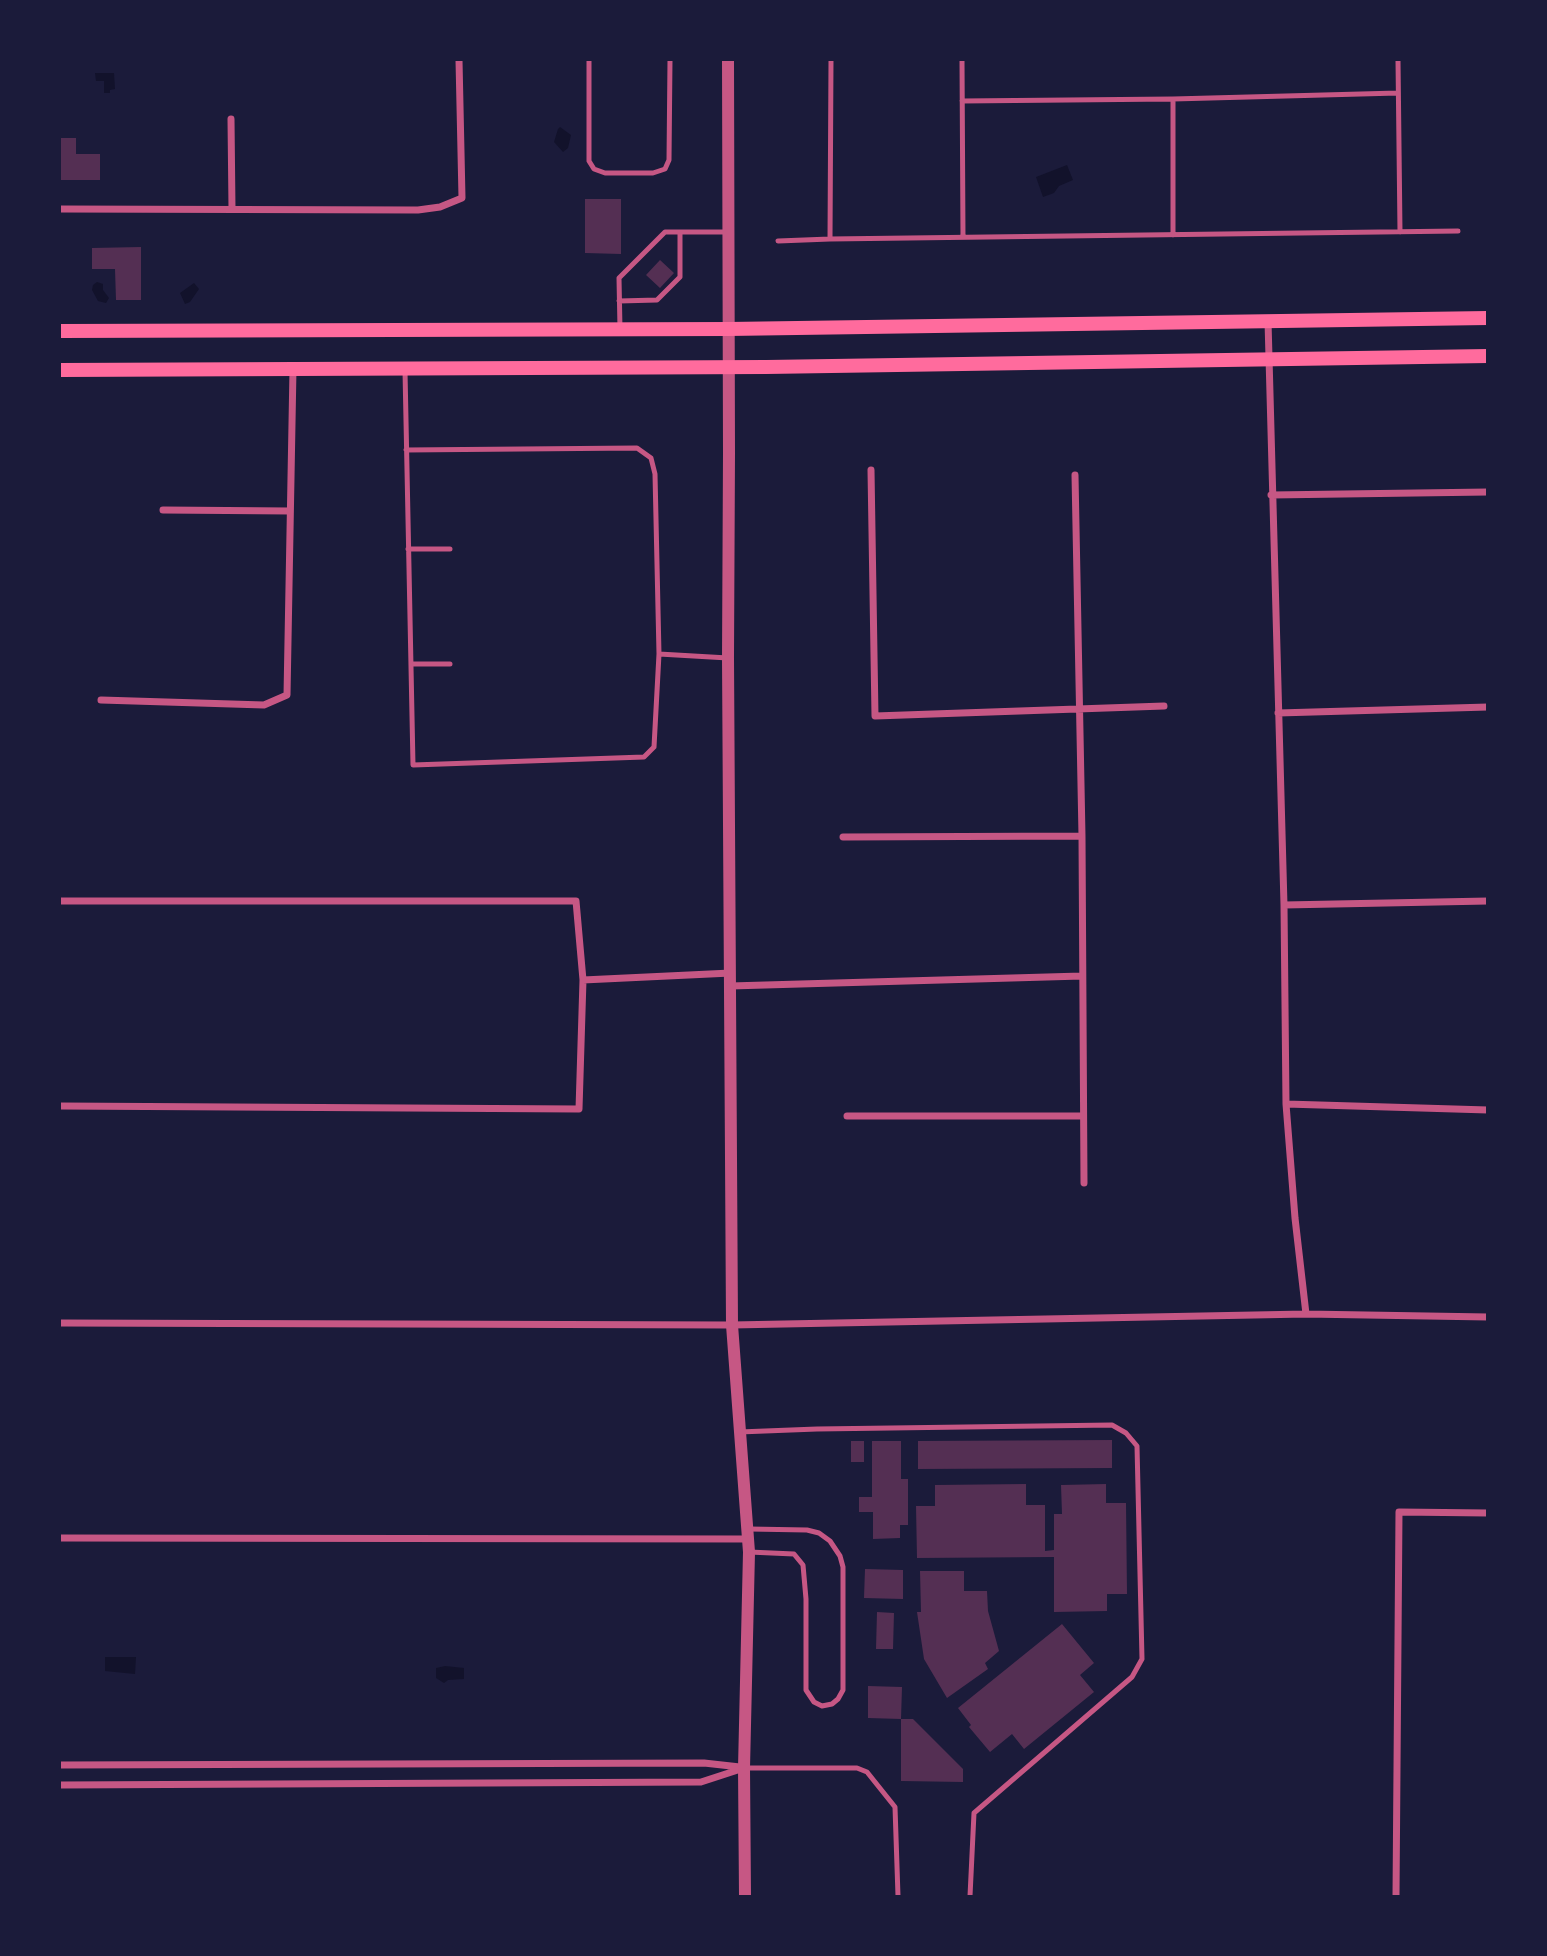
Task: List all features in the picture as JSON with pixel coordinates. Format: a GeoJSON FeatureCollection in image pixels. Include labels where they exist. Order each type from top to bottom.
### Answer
{"type":"FeatureCollection","features":[{"type":"Feature","properties":{"kind":"main road"},"geometry":{"type":"LineString","coordinates":[[60,331],[620,330],[1488,318]]}},
{"type":"Feature","properties":{"kind":"main road"},"geometry":{"type":"LineString","coordinates":[[60,369],[728,367],[1488,356]]}},
{"type":"Feature","properties":{"kind":"street"},"geometry":{"type":"LineString","coordinates":[[60,209],[418,210],[440,207],[462,198],[459,60]]}},
{"type":"Feature","properties":{"kind":"street"},"geometry":{"type":"LineString","coordinates":[[728,60],[727,658],[732,1325],[748,1540],[745,1896]]}},
{"type":"Feature","properties":{"kind":"street"},"geometry":{"type":"LineString","coordinates":[[231,120],[232,209]]}},
{"type":"Feature","properties":{"kind":"street"},"geometry":{"type":"LineString","coordinates":[[1268,321],[1286,1104],[1306,1314]]}},
{"type":"Feature","properties":{"kind":"street"},"geometry":{"type":"LineString","coordinates":[[101,700],[264,705],[287,695],[293,369]]}},
{"type":"Feature","properties":{"kind":"street"},"geometry":{"type":"LineString","coordinates":[[871,470],[875,716],[1164,706]]}},
{"type":"Feature","properties":{"kind":"street"},"geometry":{"type":"LineString","coordinates":[[1075,475],[1082,836],[1084,1183]]}},
{"type":"Feature","properties":{"kind":"street"},"geometry":{"type":"LineString","coordinates":[[1271,495],[1488,492]]}},
{"type":"Feature","properties":{"kind":"street"},"geometry":{"type":"LineString","coordinates":[[163,510],[290,511]]}},
{"type":"Feature","properties":{"kind":"street"},"geometry":{"type":"LineString","coordinates":[[1278,713],[1488,707]]}},
{"type":"Feature","properties":{"kind":"street"},"geometry":{"type":"LineString","coordinates":[[843,837],[1082,836]]}},
{"type":"Feature","properties":{"kind":"street"},"geometry":{"type":"LineString","coordinates":[[60,901],[576,901],[583,980],[579,1109],[60,1106]]}},
{"type":"Feature","properties":{"kind":"street"},"geometry":{"type":"LineString","coordinates":[[1283,905],[1488,901]]}},
{"type":"Feature","properties":{"kind":"street"},"geometry":{"type":"LineString","coordinates":[[583,980],[1082,976]]}},
{"type":"Feature","properties":{"kind":"street"},"geometry":{"type":"LineString","coordinates":[[1286,1104],[1488,1110]]}},
{"type":"Feature","properties":{"kind":"street"},"geometry":{"type":"LineString","coordinates":[[847,1116],[1083,1115]]}},
{"type":"Feature","properties":{"kind":"street"},"geometry":{"type":"LineString","coordinates":[[60,1323],[732,1325],[1306,1314],[1488,1317]]}},
{"type":"Feature","properties":{"kind":"street"},"geometry":{"type":"LineString","coordinates":[[1396,1896],[1399,1512],[1488,1513]]}},
{"type":"Feature","properties":{"kind":"street"},"geometry":{"type":"LineString","coordinates":[[60,1538],[748,1540]]}},
{"type":"Feature","properties":{"kind":"street"},"geometry":{"type":"LineString","coordinates":[[60,1765],[704,1763],[744,1768]]}},
{"type":"Feature","properties":{"kind":"street"},"geometry":{"type":"LineString","coordinates":[[60,1784],[701,1782],[744,1768]]}},
{"type":"Feature","properties":{"kind":"lane"},"geometry":{"type":"LineString","coordinates":[[589,60],[589,161],[594,169],[605,173],[653,173],[665,169],[669,160],[670,60]]}},
{"type":"Feature","properties":{"kind":"lane"},"geometry":{"type":"LineString","coordinates":[[830,239],[831,60]]}},
{"type":"Feature","properties":{"kind":"lane"},"geometry":{"type":"LineString","coordinates":[[962,60],[963,237]]}},
{"type":"Feature","properties":{"kind":"lane"},"geometry":{"type":"LineString","coordinates":[[1398,60],[1400,232]]}},
{"type":"Feature","properties":{"kind":"lane"},"geometry":{"type":"LineString","coordinates":[[962,101],[1398,93]]}},
{"type":"Feature","properties":{"kind":"lane"},"geometry":{"type":"LineString","coordinates":[[1172,99],[1173,235]]}},
{"type":"Feature","properties":{"kind":"lane"},"geometry":{"type":"LineString","coordinates":[[778,241],[1458,231]]}},
{"type":"Feature","properties":{"kind":"lane"},"geometry":{"type":"LineString","coordinates":[[620,330],[619,278],[665,232],[728,232]]}},
{"type":"Feature","properties":{"kind":"lane"},"geometry":{"type":"LineString","coordinates":[[620,301],[657,300],[680,278],[680,232]]}},
{"type":"Feature","properties":{"kind":"lane"},"geometry":{"type":"LineString","coordinates":[[405,368],[406,450],[408,549],[411,664],[412,765],[645,757],[654,747],[659,654],[655,474],[651,458],[637,448],[406,450]]}},
{"type":"Feature","properties":{"kind":"lane"},"geometry":{"type":"LineString","coordinates":[[408,549],[450,549]]}},
{"type":"Feature","properties":{"kind":"lane"},"geometry":{"type":"LineString","coordinates":[[659,654],[727,658]]}},
{"type":"Feature","properties":{"kind":"lane"},"geometry":{"type":"LineString","coordinates":[[411,664],[450,664]]}},
{"type":"Feature","properties":{"kind":"lane"},"geometry":{"type":"LineString","coordinates":[[739,1432],[1112,1425],[1126,1433],[1137,1446],[1142,1659],[1132,1677],[974,1813],[970,1896]]}},
{"type":"Feature","properties":{"kind":"lane"},"geometry":{"type":"LineString","coordinates":[[807,1530],[819,1533],[830,1541],[840,1556],[843,1567],[843,1690],[832,1704],[822,1706],[814,1702],[806,1690],[806,1599],[803,1565],[794,1554],[748,1540],[807,1530]]}},
{"type":"Feature","properties":{"kind":"lane"},"geometry":{"type":"LineString","coordinates":[[744,1768],[857,1768],[867,1772],[895,1807],[898,1896]]}},
{"type":"Feature","properties":{"kind":"shaded area"},"geometry":{"type":"Polygon","coordinates":[[[95,73],[114,73],[115,89],[104,93],[104,81],[96,81],[95,73]]]}},
{"type":"Feature","properties":{"kind":"shaded area"},"geometry":{"type":"Polygon","coordinates":[[[560,127],[571,135],[568,148],[563,152],[554,142],[560,127]]]}},
{"type":"Feature","properties":{"kind":"shaded area"},"geometry":{"type":"Polygon","coordinates":[[[1067,165],[1073,180],[1043,197],[1036,177],[1067,165]]]}},
{"type":"Feature","properties":{"kind":"shaded area"},"geometry":{"type":"Polygon","coordinates":[[[97,282],[103,284],[103,290],[109,298],[106,303],[98,301],[92,290],[97,282]]]}},
{"type":"Feature","properties":{"kind":"shaded area"},"geometry":{"type":"Polygon","coordinates":[[[194,283],[199,289],[190,302],[185,304],[180,293],[194,283]]]}},
{"type":"Feature","properties":{"kind":"shaded area"},"geometry":{"type":"Polygon","coordinates":[[[105,1657],[136,1657],[135,1674],[105,1671],[105,1657]]]}},
{"type":"Feature","properties":{"kind":"shaded area"},"geometry":{"type":"Polygon","coordinates":[[[436,1668],[464,1668],[464,1679],[448,1680],[444,1683],[436,1678],[436,1668]]]}},
{"type":"Feature","properties":{"kind":"building"},"geometry":{"type":"Polygon","coordinates":[[[60,138],[76,138],[76,154],[100,154],[100,180],[60,180],[60,138]]]}},
{"type":"Feature","properties":{"kind":"building"},"geometry":{"type":"Polygon","coordinates":[[[585,199],[621,199],[621,254],[585,253],[585,199]]]}},
{"type":"Feature","properties":{"kind":"building"},"geometry":{"type":"Polygon","coordinates":[[[141,247],[141,300],[116,300],[115,269],[92,269],[92,248],[141,247]]]}},
{"type":"Feature","properties":{"kind":"building"},"geometry":{"type":"Polygon","coordinates":[[[660,260],[674,273],[660,288],[646,275],[660,260]]]}},
{"type":"Feature","properties":{"kind":"building"},"geometry":{"type":"Polygon","coordinates":[[[1112,1440],[1112,1468],[918,1469],[918,1441],[1112,1440]]]}},
{"type":"Feature","properties":{"kind":"building"},"geometry":{"type":"Polygon","coordinates":[[[851,1441],[864,1441],[864,1462],[851,1462],[851,1441]]]}},
{"type":"Feature","properties":{"kind":"building"},"geometry":{"type":"Polygon","coordinates":[[[872,1441],[901,1441],[901,1479],[908,1479],[908,1525],[900,1525],[900,1538],[873,1539],[873,1512],[859,1512],[859,1497],[872,1497],[872,1441]]]}},
{"type":"Feature","properties":{"kind":"building"},"geometry":{"type":"Polygon","coordinates":[[[1026,1484],[1026,1505],[1045,1505],[1045,1551],[1054,1550],[1054,1514],[1062,1514],[1061,1485],[1106,1484],[1106,1503],[1126,1503],[1127,1594],[1107,1594],[1107,1611],[1054,1612],[1054,1557],[917,1558],[916,1506],[935,1506],[935,1485],[1026,1484]]]}},
{"type":"Feature","properties":{"kind":"building"},"geometry":{"type":"Polygon","coordinates":[[[865,1569],[903,1570],[903,1599],[864,1598],[865,1569]]]}},
{"type":"Feature","properties":{"kind":"building"},"geometry":{"type":"Polygon","coordinates":[[[920,1571],[964,1571],[964,1591],[987,1591],[988,1611],[999,1651],[985,1663],[988,1669],[947,1698],[924,1659],[917,1612],[921,1612],[920,1571]]]}},
{"type":"Feature","properties":{"kind":"building"},"geometry":{"type":"Polygon","coordinates":[[[877,1612],[894,1613],[893,1649],[876,1649],[877,1612]]]}},
{"type":"Feature","properties":{"kind":"building"},"geometry":{"type":"Polygon","coordinates":[[[1062,1624],[1094,1663],[1080,1675],[1094,1692],[1024,1749],[1012,1734],[990,1752],[969,1727],[971,1725],[958,1708],[1062,1624]]]}},
{"type":"Feature","properties":{"kind":"building"},"geometry":{"type":"Polygon","coordinates":[[[868,1686],[902,1687],[901,1719],[868,1718],[868,1686]]]}},
{"type":"Feature","properties":{"kind":"building"},"geometry":{"type":"Polygon","coordinates":[[[901,1719],[913,1719],[963,1769],[963,1782],[901,1781],[901,1719]]]}}]}
